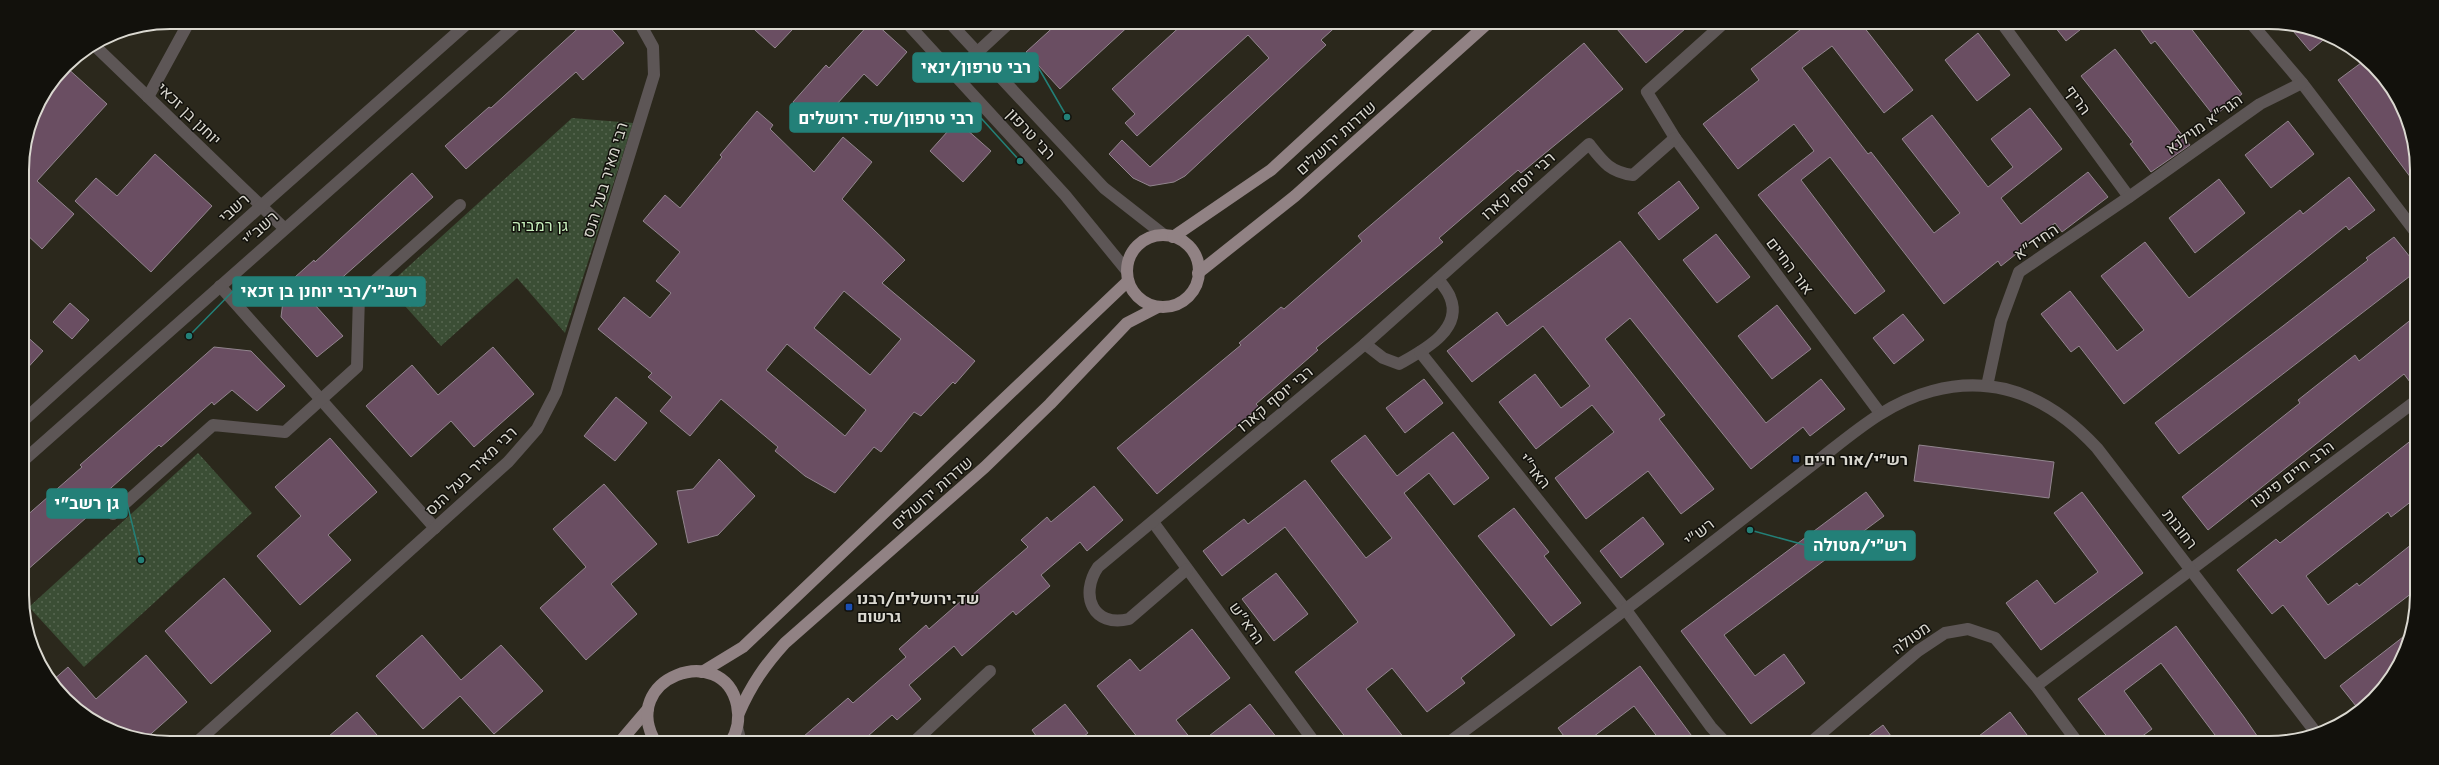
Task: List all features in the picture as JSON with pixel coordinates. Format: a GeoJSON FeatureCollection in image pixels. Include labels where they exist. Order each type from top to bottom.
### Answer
{"type":"FeatureCollection","features":[{"type":"Feature","properties":{"kind":"main road","name":"שדרות ירושלים"},"geometry":{"type":"LineString","coordinates":[[1169,236],[1270,170],[1424,29]]}},
{"type":"Feature","properties":{"kind":"main road","name":"שדרות ירושלים"},"geometry":{"type":"LineString","coordinates":[[1198,273],[1295,196],[1481,29]]}},
{"type":"Feature","properties":{"kind":"main road"},"geometry":{"type":"LineString","coordinates":[[1169,236],[1189,247],[1194,255],[1198,273],[1189,296],[1174,305],[1158,307],[1139,298],[1127,276],[1132,252],[1138,245],[1150,237],[1169,236]]}},
{"type":"Feature","properties":{"kind":"main road","name":"שדרות ירושלים"},"geometry":{"type":"LineString","coordinates":[[702,672],[743,646],[1127,276]]}},
{"type":"Feature","properties":{"kind":"main road","name":"שדרות ירושלים"},"geometry":{"type":"LineString","coordinates":[[738,713],[754,680],[765,665],[785,643],[985,467],[1050,404],[1127,323],[1158,307]]}},
{"type":"Feature","properties":{"kind":"main road"},"geometry":{"type":"LineString","coordinates":[[624,736],[648,708],[658,687],[678,673],[702,672],[713,675],[731,690],[738,713],[737,727],[733,736]]}},
{"type":"Feature","properties":{"kind":"main road"},"geometry":{"type":"LineString","coordinates":[[648,708],[648,726],[653,736]]}},
{"type":"Feature","properties":{"kind":"street"},"geometry":{"type":"LineString","coordinates":[[148,97],[185,29]]}},
{"type":"Feature","properties":{"kind":"street","name":"רשבי"},"geometry":{"type":"LineString","coordinates":[[29,415],[261,206],[462,29]]}},
{"type":"Feature","properties":{"kind":"street","name":"רשב\"י"},"geometry":{"type":"LineString","coordinates":[[29,456],[284,228],[511,29]]}},
{"type":"Feature","properties":{"kind":"street","name":"רבי מאיר בעל הנס"},"geometry":{"type":"LineString","coordinates":[[204,736],[508,462],[537,429],[556,392],[654,75],[653,47],[643,29]]}},
{"type":"Feature","properties":{"kind":"street","name":"רבי טרפון"},"geometry":{"type":"LineString","coordinates":[[912,29],[1065,195],[1127,276]]}},
{"type":"Feature","properties":{"kind":"street","name":"רבי טרפון"},"geometry":{"type":"LineString","coordinates":[[955,29],[1104,188],[1169,236]]}},
{"type":"Feature","properties":{"kind":"street"},"geometry":{"type":"LineString","coordinates":[[954,74],[1002,29]]}},
{"type":"Feature","properties":{"kind":"street","name":"אור החיים"},"geometry":{"type":"LineString","coordinates":[[1717,29],[1647,92],[1675,138],[1880,413]]}},
{"type":"Feature","properties":{"kind":"street","name":"הריף"},"geometry":{"type":"LineString","coordinates":[[2006,29],[2129,198]]}},
{"type":"Feature","properties":{"kind":"street"},"geometry":{"type":"LineString","coordinates":[[2256,29],[2302,83],[2410,225]]}},
{"type":"Feature","properties":{"kind":"street","name":"יוחנן בן זכאי"},"geometry":{"type":"LineString","coordinates":[[98,49],[284,228]]}},
{"type":"Feature","properties":{"kind":"street","name":"הגר\"א מוילנא"},"geometry":{"type":"LineString","coordinates":[[2129,198],[2260,104],[2302,83]]}},
{"type":"Feature","properties":{"kind":"street","name":"רבי יוסף קארו"},"geometry":{"type":"LineString","coordinates":[[1187,569],[1129,619],[1120,621],[1110,620],[1096,612],[1088,592],[1091,578],[1098,567],[1365,344],[1589,144],[1604,163],[1618,173],[1633,176],[1675,138]]}},
{"type":"Feature","properties":{"kind":"street","name":"החיד\"א"},"geometry":{"type":"LineString","coordinates":[[1987,386],[2001,321],[2019,272],[2129,198]]}},
{"type":"Feature","properties":{"kind":"street"},"geometry":{"type":"LineString","coordinates":[[113,514],[213,425],[285,432],[321,400],[357,367],[359,295],[460,205]]}},
{"type":"Feature","properties":{"kind":"street"},"geometry":{"type":"LineString","coordinates":[[1365,344],[1383,358],[1399,364],[1439,339],[1453,316],[1450,297],[1438,279]]}},
{"type":"Feature","properties":{"kind":"street"},"geometry":{"type":"LineString","coordinates":[[220,286],[435,528]]}},
{"type":"Feature","properties":{"kind":"street","name":"האר\"י"},"geometry":{"type":"LineString","coordinates":[[1420,352],[1626,610]]}},
{"type":"Feature","properties":{"kind":"street","name":"רש\"י"},"geometry":{"type":"LineString","coordinates":[[1457,736],[1626,610],[1880,413],[1932,391],[1987,386]]}},
{"type":"Feature","properties":{"kind":"street","name":"רחובות"},"geometry":{"type":"LineString","coordinates":[[1987,386],[2012,390],[2037,400],[2058,411],[2078,427],[2098,448],[2313,728]]}},
{"type":"Feature","properties":{"kind":"street","name":"הרב חיים פינטו"},"geometry":{"type":"LineString","coordinates":[[2036,686],[2410,404]]}},
{"type":"Feature","properties":{"kind":"street","name":"הרא\"ש"},"geometry":{"type":"LineString","coordinates":[[1153,522],[1310,736]]}},
{"type":"Feature","properties":{"kind":"street"},"geometry":{"type":"LineString","coordinates":[[1626,610],[1711,727],[1719,736]]}},
{"type":"Feature","properties":{"kind":"street","name":"מטולה"},"geometry":{"type":"LineString","coordinates":[[1818,736],[1852,704],[1918,651],[1945,633],[1968,629],[1995,638],[2036,686],[2073,736]]}},
{"type":"Feature","properties":{"kind":"street"},"geometry":{"type":"LineString","coordinates":[[920,736],[990,671]]}},
{"type":"Feature","properties":{"kind":"street"},"geometry":{"type":"LineString","coordinates":[[737,727],[739,736]]}},
{"type":"Feature","properties":{"kind":"green space","name":"גן רמביה"},"geometry":{"type":"Polygon","coordinates":[[[572,118],[633,123],[565,333],[517,278],[441,346],[387,286],[572,118]]]}},
{"type":"Feature","properties":{"kind":"green space"},"geometry":{"type":"Polygon","coordinates":[[[198,453],[252,513],[84,667],[29,607],[198,453]]]}},
{"type":"Feature","properties":{"kind":"building"},"geometry":{"type":"Polygon","coordinates":[[[577,29],[611,29],[624,43],[583,80],[576,72],[466,169],[445,146],[489,107],[491,108],[577,29]]]}},
{"type":"Feature","properties":{"kind":"building"},"geometry":{"type":"Polygon","coordinates":[[[754,29],[792,30],[775,48],[754,29]]]}},
{"type":"Feature","properties":{"kind":"building"},"geometry":{"type":"Polygon","coordinates":[[[865,29],[882,29],[907,52],[877,86],[864,74],[818,125],[793,102],[826,65],[829,68],[865,29]]]}},
{"type":"Feature","properties":{"kind":"building"},"geometry":{"type":"Polygon","coordinates":[[[1051,29],[1125,29],[1060,89],[1026,52],[1051,29]]]}},
{"type":"Feature","properties":{"kind":"building"},"geometry":{"type":"Polygon","coordinates":[[[1177,29],[1333,29],[1321,40],[1326,45],[1185,176],[1174,182],[1150,186],[1133,178],[1109,154],[1122,140],[1150,167],[1269,58],[1248,35],[1137,136],[1125,123],[1135,114],[1112,89],[1177,29]]]}},
{"type":"Feature","properties":{"kind":"building"},"geometry":{"type":"Polygon","coordinates":[[[1617,29],[1685,29],[1646,63],[1617,29]]]}},
{"type":"Feature","properties":{"kind":"building"},"geometry":{"type":"Polygon","coordinates":[[[1801,29],[1865,29],[1913,90],[1884,113],[1832,46],[1802,68],[1868,154],[1871,152],[1934,233],[1960,213],[1902,139],[1932,115],[1988,187],[2013,167],[1991,139],[2030,108],[2062,149],[2001,198],[2021,224],[2088,172],[2108,197],[2062,232],[2055,223],[2001,266],[1998,261],[1944,304],[1830,157],[1801,180],[1885,291],[1855,314],[1758,195],[1814,151],[1794,124],[1738,169],[1703,124],[1759,80],[1751,69],[1801,29]]]}},
{"type":"Feature","properties":{"kind":"building"},"geometry":{"type":"Polygon","coordinates":[[[2057,29],[2081,29],[2066,41],[2057,29]]]}},
{"type":"Feature","properties":{"kind":"building"},"geometry":{"type":"Polygon","coordinates":[[[2140,29],[2191,29],[2242,94],[2214,116],[2155,41],[2151,44],[2140,29]]]}},
{"type":"Feature","properties":{"kind":"building"},"geometry":{"type":"Polygon","coordinates":[[[2293,31],[2323,40],[2310,51],[2293,31]]]}},
{"type":"Feature","properties":{"kind":"building"},"geometry":{"type":"Polygon","coordinates":[[[1978,33],[2010,75],[1977,101],[1945,60],[1978,33]]]}},
{"type":"Feature","properties":{"kind":"building"},"geometry":{"type":"Polygon","coordinates":[[[1584,43],[1623,89],[1521,173],[1518,170],[1439,238],[1443,242],[1316,348],[1318,350],[1256,404],[1259,407],[1157,494],[1117,448],[1241,345],[1239,343],[1281,307],[1284,309],[1362,241],[1358,236],[1584,43]]]}},
{"type":"Feature","properties":{"kind":"building"},"geometry":{"type":"Polygon","coordinates":[[[2115,49],[2190,145],[2151,172],[2130,144],[2133,142],[2081,76],[2115,49]]]}},
{"type":"Feature","properties":{"kind":"building"},"geometry":{"type":"Polygon","coordinates":[[[2361,63],[2381,84],[2399,116],[2405,134],[2409,152],[2410,177],[2338,80],[2361,63]]]}},
{"type":"Feature","properties":{"kind":"building"},"geometry":{"type":"Polygon","coordinates":[[[70,70],[107,104],[37,181],[74,214],[42,249],[29,237],[30,152],[40,116],[58,84],[70,70]]]}},
{"type":"Feature","properties":{"kind":"building"},"geometry":{"type":"Polygon","coordinates":[[[757,111],[773,125],[770,129],[814,172],[843,137],[872,162],[842,199],[905,260],[882,283],[975,361],[955,384],[953,382],[921,416],[914,412],[881,452],[874,447],[835,493],[805,476],[775,451],[778,447],[721,399],[690,436],[660,411],[672,397],[648,377],[652,373],[598,329],[624,297],[650,318],[671,293],[656,281],[680,252],[643,221],[665,195],[680,208],[722,157],[720,155],[757,111]],[[844,291],[814,328],[870,375],[901,339],[844,291]],[[787,344],[766,370],[845,436],[866,410],[787,344]]]}},
{"type":"Feature","properties":{"kind":"building"},"geometry":{"type":"Polygon","coordinates":[[[957,121],[991,151],[963,182],[930,151],[957,121]]]}},
{"type":"Feature","properties":{"kind":"building"},"geometry":{"type":"Polygon","coordinates":[[[2288,121],[2314,154],[2271,188],[2245,155],[2288,121]]]}},
{"type":"Feature","properties":{"kind":"building"},"geometry":{"type":"Polygon","coordinates":[[[155,154],[212,206],[151,272],[75,201],[96,178],[117,196],[155,154]]]}},
{"type":"Feature","properties":{"kind":"building"},"geometry":{"type":"Polygon","coordinates":[[[412,173],[433,197],[336,283],[337,285],[315,305],[343,336],[317,357],[281,317],[285,286],[314,260],[315,262],[412,173]]]}},
{"type":"Feature","properties":{"kind":"building"},"geometry":{"type":"Polygon","coordinates":[[[2349,177],[2375,210],[2349,230],[2346,226],[2124,404],[2079,346],[2071,352],[2041,314],[2070,291],[2117,351],[2144,330],[2101,276],[2145,242],[2189,298],[2300,210],[2303,214],[2349,177]]]}},
{"type":"Feature","properties":{"kind":"building"},"geometry":{"type":"Polygon","coordinates":[[[2219,179],[2245,213],[2195,253],[2169,218],[2219,179]]]}},
{"type":"Feature","properties":{"kind":"building"},"geometry":{"type":"Polygon","coordinates":[[[1679,181],[1699,208],[1659,240],[1638,213],[1679,181]]]}},
{"type":"Feature","properties":{"kind":"building"},"geometry":{"type":"Polygon","coordinates":[[[1716,234],[1750,277],[1717,303],[1683,260],[1716,234]]]}},
{"type":"Feature","properties":{"kind":"building"},"geometry":{"type":"Polygon","coordinates":[[[2394,237],[2410,257],[2410,276],[2179,454],[2155,423],[2368,260],[2366,258],[2394,237]]]}},
{"type":"Feature","properties":{"kind":"building"},"geometry":{"type":"Polygon","coordinates":[[[1620,241],[1766,423],[1821,379],[1845,409],[1810,436],[1803,427],[1751,469],[1630,318],[1605,339],[1665,415],[1659,419],[1714,489],[1681,514],[1648,471],[1586,519],[1555,478],[1614,432],[1592,405],[1536,449],[1499,402],[1535,374],[1561,408],[1590,386],[1543,326],[1472,382],[1447,351],[1497,312],[1507,326],[1620,241]]]}},
{"type":"Feature","properties":{"kind":"building"},"geometry":{"type":"Polygon","coordinates":[[[70,303],[89,320],[72,339],[53,322],[70,303]]]}},
{"type":"Feature","properties":{"kind":"building"},"geometry":{"type":"Polygon","coordinates":[[[1777,305],[1811,349],[1772,379],[1738,336],[1777,305]]]}},
{"type":"Feature","properties":{"kind":"building"},"geometry":{"type":"Polygon","coordinates":[[[1903,314],[1924,340],[1894,364],[1873,338],[1903,314]]]}},
{"type":"Feature","properties":{"kind":"building"},"geometry":{"type":"Polygon","coordinates":[[[2410,320],[2410,382],[2404,374],[2208,530],[2182,497],[2300,403],[2298,400],[2355,355],[2359,361],[2410,320]]]}},
{"type":"Feature","properties":{"kind":"building"},"geometry":{"type":"Polygon","coordinates":[[[29,338],[43,351],[29,366],[29,338]]]}},
{"type":"Feature","properties":{"kind":"building"},"geometry":{"type":"Polygon","coordinates":[[[214,347],[251,351],[285,386],[257,411],[232,390],[214,405],[212,402],[161,447],[159,445],[83,513],[87,517],[29,568],[29,514],[82,467],[80,465],[214,347]]]}},
{"type":"Feature","properties":{"kind":"building"},"geometry":{"type":"Polygon","coordinates":[[[493,347],[534,394],[474,447],[451,421],[411,457],[366,406],[412,365],[438,395],[493,347]]]}},
{"type":"Feature","properties":{"kind":"building"},"geometry":{"type":"Polygon","coordinates":[[[1424,379],[1443,403],[1405,433],[1386,408],[1424,379]]]}},
{"type":"Feature","properties":{"kind":"building"},"geometry":{"type":"Polygon","coordinates":[[[616,397],[647,423],[615,461],[584,436],[616,397]]]}},
{"type":"Feature","properties":{"kind":"building"},"geometry":{"type":"Polygon","coordinates":[[[1453,432],[1489,478],[1454,505],[1429,473],[1404,493],[1515,635],[1461,678],[1465,683],[1427,712],[1392,668],[1366,689],[1403,736],[1345,736],[1295,672],[1358,622],[1330,585],[1285,527],[1222,576],[1203,551],[1244,519],[1248,524],[1305,480],[1366,558],[1392,538],[1331,461],[1365,435],[1397,476],[1453,432]]]}},
{"type":"Feature","properties":{"kind":"building"},"geometry":{"type":"Polygon","coordinates":[[[330,438],[377,492],[328,535],[351,560],[300,605],[257,556],[301,516],[275,487],[330,438]]]}},
{"type":"Feature","properties":{"kind":"building"},"geometry":{"type":"Polygon","coordinates":[[[2410,441],[2410,502],[2391,517],[2388,512],[2306,576],[2328,605],[2357,583],[2359,586],[2410,546],[2410,595],[2325,659],[2283,605],[2272,614],[2237,570],[2276,539],[2280,543],[2410,441]]]}},
{"type":"Feature","properties":{"kind":"building"},"geometry":{"type":"Polygon","coordinates":[[[1919,445],[2054,462],[2049,498],[1914,481],[1919,445]]]}},
{"type":"Feature","properties":{"kind":"building"},"geometry":{"type":"Polygon","coordinates":[[[719,459],[755,496],[718,535],[688,543],[677,491],[693,489],[719,459]]]}},
{"type":"Feature","properties":{"kind":"building"},"geometry":{"type":"Polygon","coordinates":[[[604,484],[657,544],[611,584],[637,614],[586,660],[540,608],[586,567],[553,529],[604,484]]]}},
{"type":"Feature","properties":{"kind":"building"},"geometry":{"type":"Polygon","coordinates":[[[1094,486],[1123,520],[1087,551],[1080,542],[1041,575],[1050,586],[1016,615],[1013,611],[962,656],[954,646],[909,685],[921,699],[897,720],[892,715],[868,736],[804,736],[848,698],[853,703],[906,657],[899,649],[926,625],[929,629],[969,594],[971,596],[1028,547],[1021,540],[1047,517],[1051,522],[1094,486]]]}},
{"type":"Feature","properties":{"kind":"building"},"geometry":{"type":"Polygon","coordinates":[[[1866,492],[1884,516],[1724,635],[1755,676],[1784,654],[1805,683],[1751,724],[1681,631],[1866,492]]]}},
{"type":"Feature","properties":{"kind":"building"},"geometry":{"type":"Polygon","coordinates":[[[2082,492],[2143,573],[2041,650],[2006,603],[2037,580],[2055,604],[2098,572],[2054,513],[2082,492]]]}},
{"type":"Feature","properties":{"kind":"building"},"geometry":{"type":"Polygon","coordinates":[[[1514,508],[1549,552],[1544,556],[1581,603],[1551,626],[1478,536],[1514,508]]]}},
{"type":"Feature","properties":{"kind":"building"},"geometry":{"type":"Polygon","coordinates":[[[1643,517],[1664,544],[1621,578],[1600,551],[1643,517]]]}},
{"type":"Feature","properties":{"kind":"building"},"geometry":{"type":"Polygon","coordinates":[[[1276,573],[1308,614],[1274,641],[1242,599],[1276,573]]]}},
{"type":"Feature","properties":{"kind":"building"},"geometry":{"type":"Polygon","coordinates":[[[224,578],[271,631],[211,684],[165,631],[224,578]]]}},
{"type":"Feature","properties":{"kind":"building"},"geometry":{"type":"Polygon","coordinates":[[[2176,626],[2257,736],[2216,736],[2161,663],[2124,691],[2152,729],[2142,736],[2107,736],[2078,699],[2176,626]]]}},
{"type":"Feature","properties":{"kind":"building"},"geometry":{"type":"Polygon","coordinates":[[[1192,629],[1230,678],[1176,720],[1189,736],[1136,736],[1097,686],[1130,659],[1140,671],[1192,629]]]}},
{"type":"Feature","properties":{"kind":"building"},"geometry":{"type":"Polygon","coordinates":[[[422,635],[461,680],[501,645],[543,691],[494,734],[460,696],[423,729],[376,676],[422,635]]]}},
{"type":"Feature","properties":{"kind":"building"},"geometry":{"type":"Polygon","coordinates":[[[2403,637],[2391,665],[2381,681],[2369,695],[2356,706],[2340,686],[2403,637]]]}},
{"type":"Feature","properties":{"kind":"building"},"geometry":{"type":"Polygon","coordinates":[[[146,655],[187,702],[150,735],[116,725],[100,717],[84,707],[70,695],[56,678],[68,667],[96,699],[146,655]]]}},
{"type":"Feature","properties":{"kind":"building"},"geometry":{"type":"Polygon","coordinates":[[[1640,666],[1692,736],[1657,736],[1634,706],[1594,736],[1564,736],[1558,728],[1640,666]]]}},
{"type":"Feature","properties":{"kind":"building"},"geometry":{"type":"Polygon","coordinates":[[[1065,704],[1088,733],[1084,736],[1036,736],[1032,730],[1065,704]]]}},
{"type":"Feature","properties":{"kind":"building"},"geometry":{"type":"Polygon","coordinates":[[[1250,704],[1275,736],[1209,736],[1250,704]]]}},
{"type":"Feature","properties":{"kind":"building"},"geometry":{"type":"Polygon","coordinates":[[[357,712],[378,736],[329,736],[357,712]]]}},
{"type":"Feature","properties":{"kind":"building"},"geometry":{"type":"Polygon","coordinates":[[[2010,712],[2028,736],[1979,736],[2010,712]]]}},
{"type":"Feature","properties":{"kind":"building"},"geometry":{"type":"Polygon","coordinates":[[[1883,725],[1891,736],[1868,736],[1883,725]]]}},
{"type":"Feature","properties":{"kind":"place","name":"רבי טרפון/ינאי"},"geometry":{"type":"Point","coordinates":[1067,117]}},
{"type":"Feature","properties":{"kind":"place","name":"רבי טרפון/שד. ירושלים"},"geometry":{"type":"Point","coordinates":[1020,161]}},
{"type":"Feature","properties":{"kind":"place","name":"רשב״י/רבי יוחנן בן זכאי"},"geometry":{"type":"Point","coordinates":[189,336]}},
{"type":"Feature","properties":{"kind":"place","name":"רש״י/אור חיים"},"geometry":{"type":"Point","coordinates":[1796,459]}},
{"type":"Feature","properties":{"kind":"place","name":"רש״י/מטולה"},"geometry":{"type":"Point","coordinates":[1750,530]}},
{"type":"Feature","properties":{"kind":"place","name":"גן רשב\"י"},"geometry":{"type":"Point","coordinates":[141,560]}},
{"type":"Feature","properties":{"kind":"place","name":"שד.ירושלים/רבנו גרשום"},"geometry":{"type":"Point","coordinates":[849,607]}}]}
